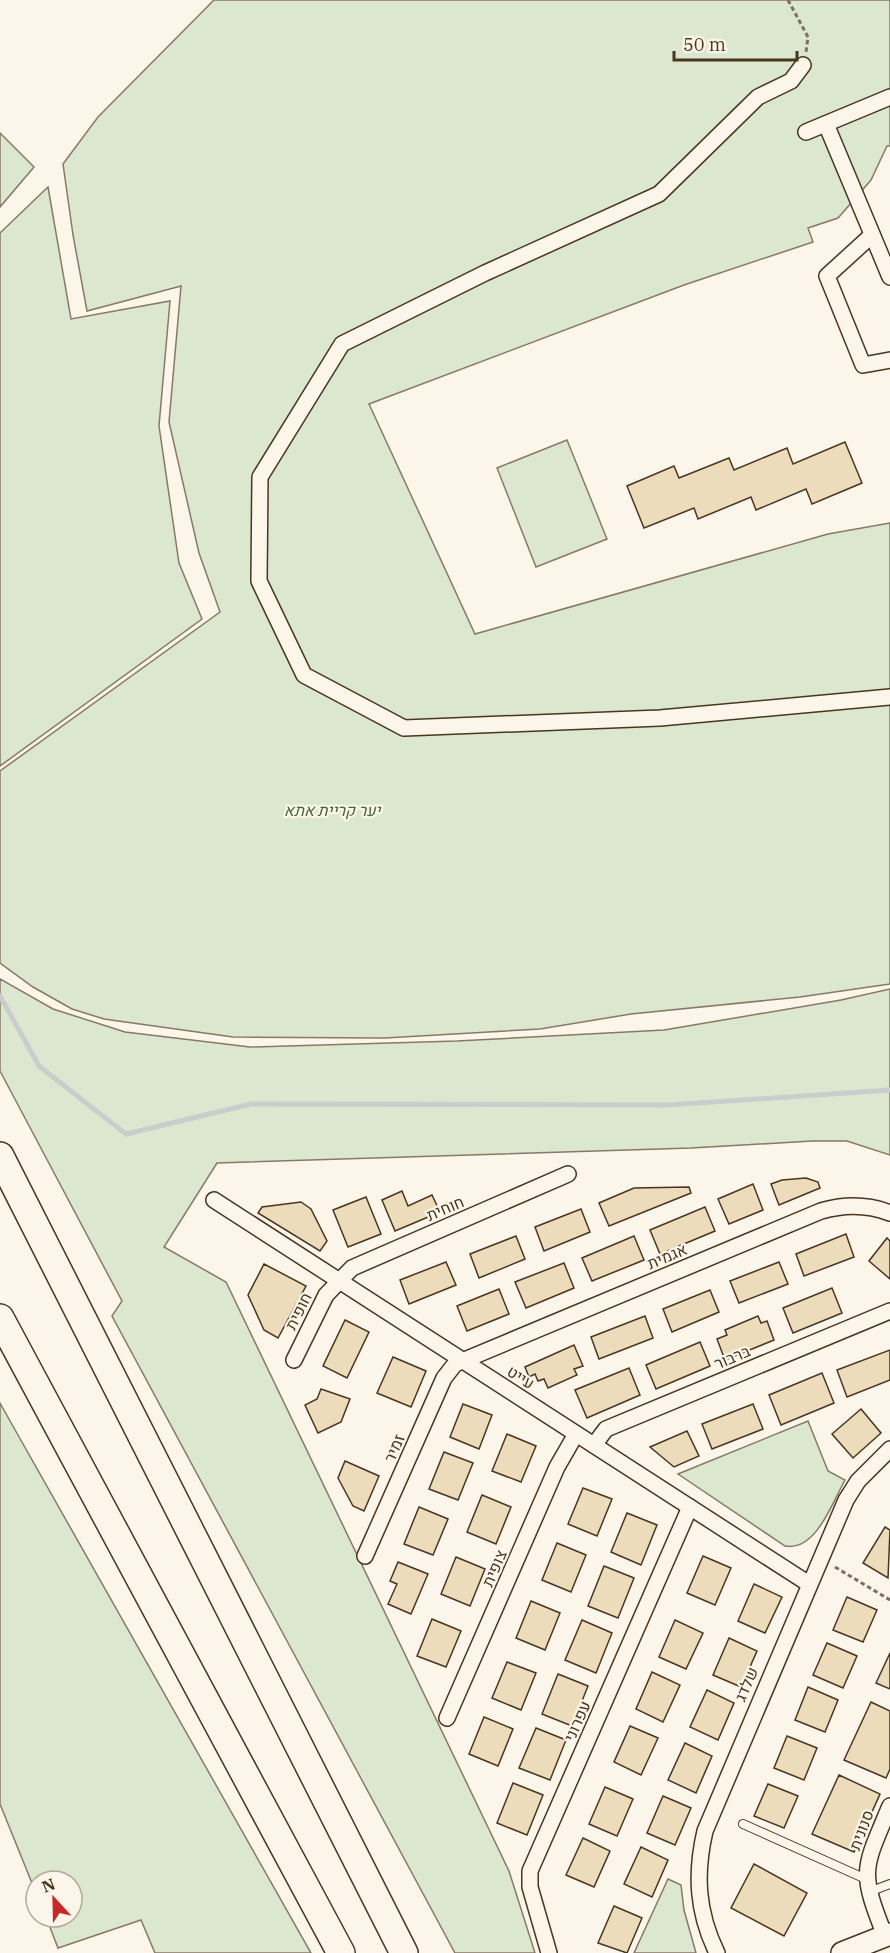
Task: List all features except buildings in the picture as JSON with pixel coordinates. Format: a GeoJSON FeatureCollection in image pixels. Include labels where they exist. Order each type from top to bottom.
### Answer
{"type":"FeatureCollection","features":[{"type":"Feature","properties":{"kind":"highway"},"geometry":{"type":"LineString","coordinates":[[0,1156],[404,1953]]}},
{"type":"Feature","properties":{"kind":"highway"},"geometry":{"type":"LineString","coordinates":[[0,1318],[340,1953]]}},
{"type":"Feature","properties":{"kind":"street"},"geometry":{"type":"LineString","coordinates":[[804,65],[790,81],[758,97],[659,194],[485,273],[342,344],[260,477],[259,580],[304,675],[404,728],[660,718],[890,697]]}},
{"type":"Feature","properties":{"kind":"street"},"geometry":{"type":"LineString","coordinates":[[806,132],[890,97]]}},
{"type":"Feature","properties":{"kind":"street"},"geometry":{"type":"LineString","coordinates":[[826,124],[890,276]]}},
{"type":"Feature","properties":{"kind":"street"},"geometry":{"type":"LineString","coordinates":[[872,235],[827,276],[863,365],[890,360]]}},
{"type":"Feature","properties":{"kind":"street","name":"חוחית"},"geometry":{"type":"LineString","coordinates":[[339,1281],[360,1264],[568,1174]]}},
{"type":"Feature","properties":{"kind":"street","name":"עייט"},"geometry":{"type":"LineString","coordinates":[[214,1200],[809,1584]]}},
{"type":"Feature","properties":{"kind":"street","name":"אגמית"},"geometry":{"type":"LineString","coordinates":[[462,1360],[821,1211],[838,1206],[858,1206],[890,1213]]}},
{"type":"Feature","properties":{"kind":"street","name":"חופית"},"geometry":{"type":"LineString","coordinates":[[294,1360],[319,1305],[339,1281]]}},
{"type":"Feature","properties":{"kind":"street","name":"ברבור"},"geometry":{"type":"LineString","coordinates":[[594,1445],[606,1429],[890,1311]]}},
{"type":"Feature","properties":{"kind":"street","name":"זמיר"},"geometry":{"type":"LineString","coordinates":[[365,1556],[444,1378],[449,1370],[462,1360]]}},
{"type":"Feature","properties":{"kind":"street","name":"צופית"},"geometry":{"type":"LineString","coordinates":[[447,1718],[557,1467],[576,1434]]}},
{"type":"Feature","properties":{"kind":"street","name":"שלדג"},"geometry":{"type":"LineString","coordinates":[[717,1953],[699,1895],[697,1876],[703,1839],[717,1798],[820,1558],[858,1481],[890,1449]]}},
{"type":"Feature","properties":{"kind":"street","name":"עפרוני"},"geometry":{"type":"LineString","coordinates":[[549,1953],[545,1930],[530,1887],[530,1870],[690,1507]]}},
{"type":"Feature","properties":{"kind":"street","name":"סנונית"},"geometry":{"type":"LineString","coordinates":[[867,1886],[869,1856],[890,1806]]}},
{"type":"Feature","properties":{"kind":"street"},"geometry":{"type":"LineString","coordinates":[[842,1953],[887,1935],[867,1886]]}},
{"type":"Feature","properties":{"kind":"lane"},"geometry":{"type":"LineString","coordinates":[[743,1824],[867,1886],[890,1884]]}},
{"type":"Feature","properties":{"kind":"path"},"geometry":{"type":"LineString","coordinates":[[788,0],[808,37],[804,65]]}},
{"type":"Feature","properties":{"kind":"path"},"geometry":{"type":"LineString","coordinates":[[820,1558],[890,1600]]}},
{"type":"Feature","properties":{"kind":"green space","name":"יער קריית אתא"},"geometry":{"type":"Polygon","coordinates":[[[214,0],[890,0],[890,146],[887,146],[871,180],[838,218],[808,228],[813,242],[684,285],[369,404],[475,634],[828,534],[890,523],[890,984],[800,997],[631,1014],[540,1029],[385,1038],[233,1037],[104,1019],[72,1009],[33,987],[0,963],[0,771],[220,612],[199,553],[169,422],[181,286],[87,311],[63,164],[98,117],[214,0]]]}},
{"type":"Feature","properties":{"kind":"green space"},"geometry":{"type":"Polygon","coordinates":[[[0,133],[34,167],[0,207],[0,133]]]}},
{"type":"Feature","properties":{"kind":"green space"},"geometry":{"type":"Polygon","coordinates":[[[48,187],[71,319],[170,301],[159,426],[179,563],[202,619],[0,766],[0,233],[48,187]]]}},
{"type":"Feature","properties":{"kind":"green space"},"geometry":{"type":"Polygon","coordinates":[[[567,440],[607,539],[536,567],[497,468],[567,440]]]}},
{"type":"Feature","properties":{"kind":"green space"},"geometry":{"type":"Polygon","coordinates":[[[0,979],[53,1009],[125,1032],[250,1047],[457,1041],[664,1030],[841,1000],[890,989],[890,1155],[847,1141],[812,1141],[691,1148],[217,1163],[164,1247],[226,1282],[509,1871],[535,1953],[455,1953],[112,1316],[122,1301],[0,1071],[0,979]]]}},
{"type":"Feature","properties":{"kind":"green space"},"geometry":{"type":"Polygon","coordinates":[[[0,1403],[311,1953],[155,1953],[141,1920],[58,1948],[51,1929],[84,1929],[84,1869],[26,1869],[0,1804],[0,1403]]]}},
{"type":"Feature","properties":{"kind":"green space"},"geometry":{"type":"Polygon","coordinates":[[[808,1421],[828,1471],[845,1480],[822,1523],[806,1541],[796,1546],[785,1546],[678,1474],[808,1421]]]}},
{"type":"Feature","properties":{"kind":"green space"},"geometry":{"type":"Polygon","coordinates":[[[668,1879],[681,1885],[684,1910],[696,1953],[634,1953],[668,1879]]]}},
{"type":"Feature","properties":{"kind":"waterway"},"geometry":{"type":"LineString","coordinates":[[0,996],[39,1066],[126,1134],[251,1104],[668,1105],[890,1090]]}}]}
